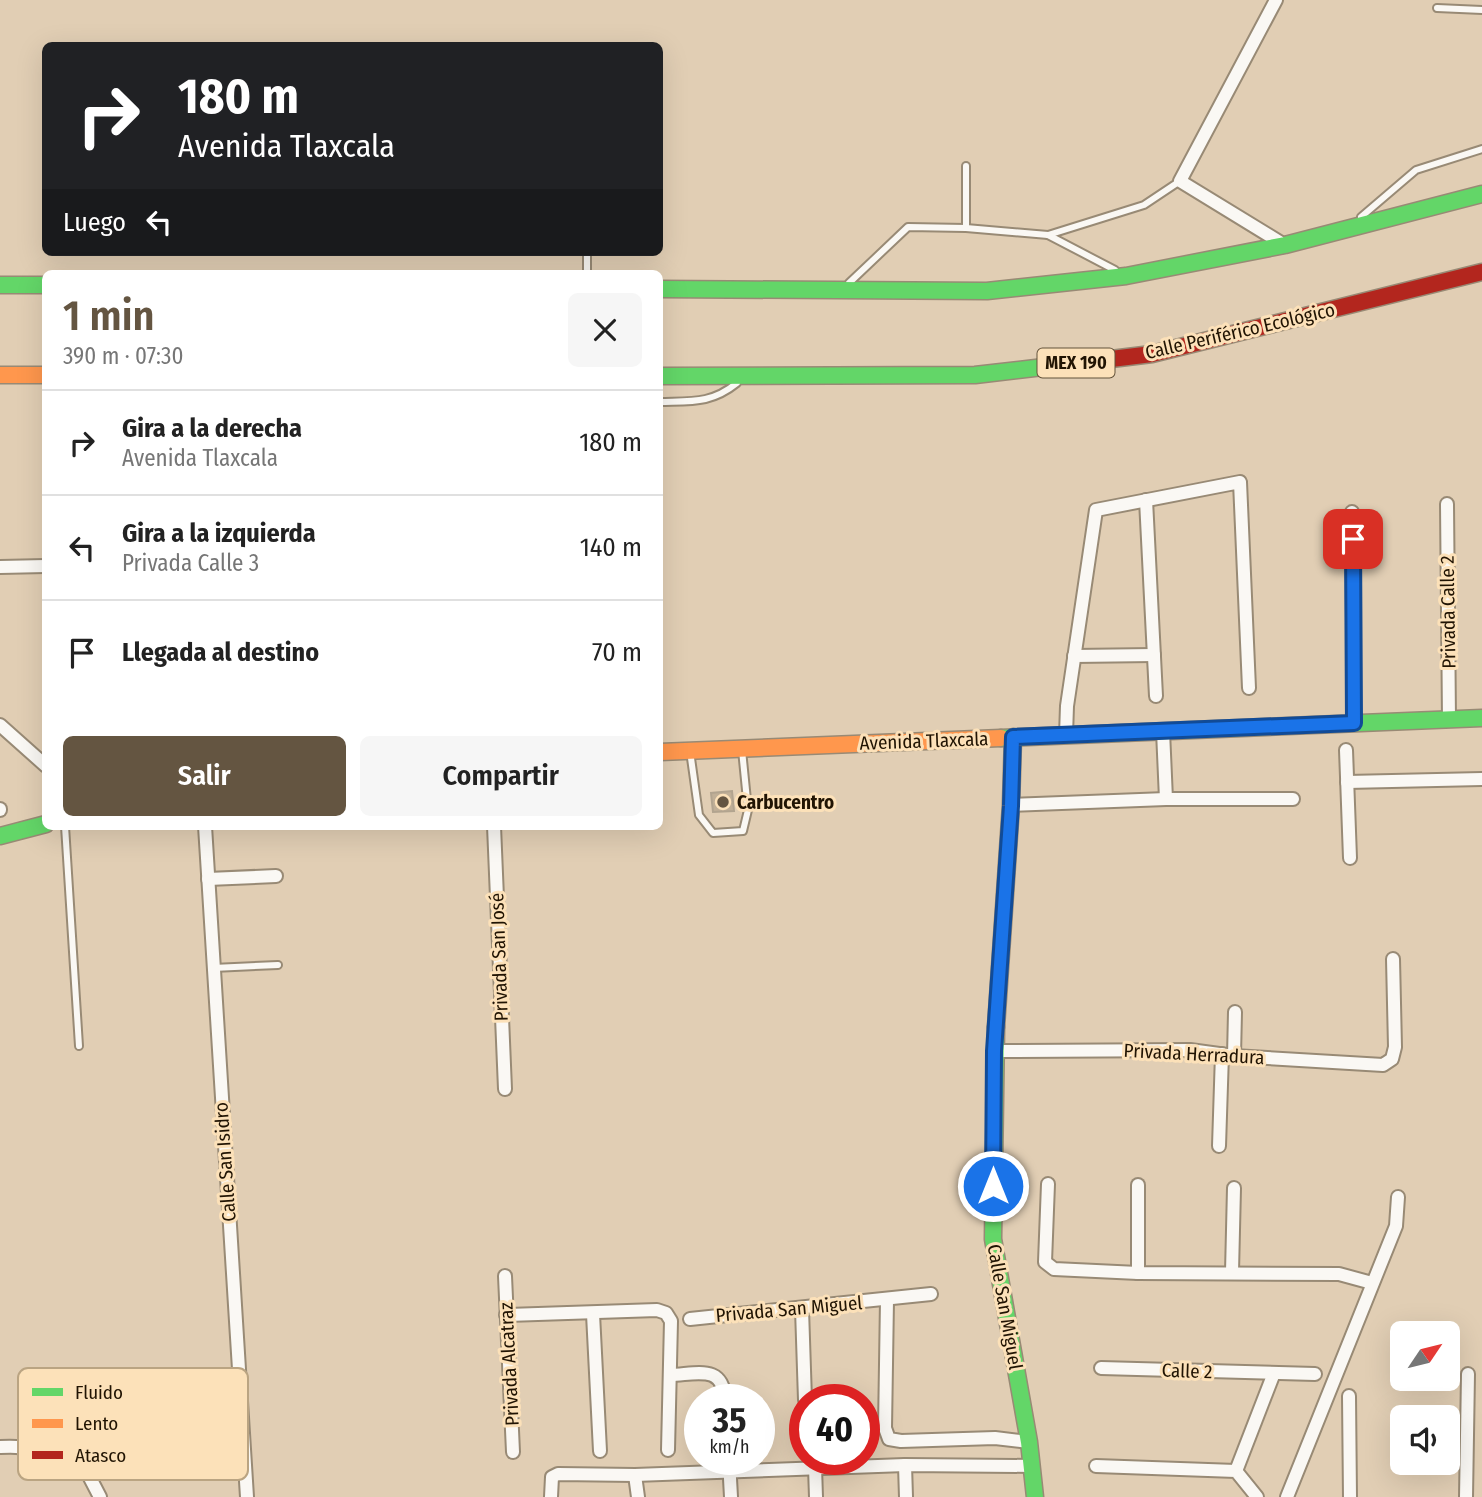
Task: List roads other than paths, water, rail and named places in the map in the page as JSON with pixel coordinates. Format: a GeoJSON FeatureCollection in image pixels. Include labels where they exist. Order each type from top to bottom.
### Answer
{"type":"FeatureCollection","features":[{"type":"Feature","properties":{"kind":"main road"},"geometry":{"type":"LineString","coordinates":[[663,289],[987,292],[1126,276],[1285,245],[1482,194]]}},
{"type":"Feature","properties":{"kind":"main road","name":"Calle Periférico Ecológico"},"geometry":{"type":"LineString","coordinates":[[663,376],[975,375],[1152,354],[1482,272]]}},
{"type":"Feature","properties":{"kind":"main road"},"geometry":{"type":"LineString","coordinates":[[0,285],[42,285]]}},
{"type":"Feature","properties":{"kind":"main road"},"geometry":{"type":"LineString","coordinates":[[0,375],[42,375]]}},
{"type":"Feature","properties":{"kind":"main road","name":"Avenida Tlaxcala"},"geometry":{"type":"LineString","coordinates":[[663,752],[1482,718]]}},
{"type":"Feature","properties":{"kind":"main road","name":"Calle San Miguel"},"geometry":{"type":"LineString","coordinates":[[1013,737],[1011,806],[994,1051],[993,1239],[1029,1442],[1035,1497]]}},
{"type":"Feature","properties":{"kind":"main road"},"geometry":{"type":"LineString","coordinates":[[0,836],[42,825]]}},
{"type":"Feature","properties":{"kind":"street"},"geometry":{"type":"LineString","coordinates":[[1276,0],[1180,181],[1285,245]]}},
{"type":"Feature","properties":{"kind":"street"},"geometry":{"type":"LineString","coordinates":[[1066,735],[1067,706],[1096,510],[1240,482],[1249,688]]}},
{"type":"Feature","properties":{"kind":"street"},"geometry":{"type":"LineString","coordinates":[[1146,500],[1156,696]]}},
{"type":"Feature","properties":{"kind":"street","name":"Privada Calle 2"},"geometry":{"type":"LineString","coordinates":[[1447,504],[1449,719]]}},
{"type":"Feature","properties":{"kind":"street"},"geometry":{"type":"LineString","coordinates":[[1352,512],[1354,723]]}},
{"type":"Feature","properties":{"kind":"street"},"geometry":{"type":"LineString","coordinates":[[0,567],[42,566]]}},
{"type":"Feature","properties":{"kind":"street"},"geometry":{"type":"LineString","coordinates":[[1074,656],[1154,655]]}},
{"type":"Feature","properties":{"kind":"street"},"geometry":{"type":"LineString","coordinates":[[0,725],[42,762]]}},
{"type":"Feature","properties":{"kind":"street"},"geometry":{"type":"LineString","coordinates":[[1164,731],[1166,799]]}},
{"type":"Feature","properties":{"kind":"street"},"geometry":{"type":"LineString","coordinates":[[1346,750],[1350,858]]}},
{"type":"Feature","properties":{"kind":"street"},"geometry":{"type":"LineString","coordinates":[[1347,782],[1482,779]]}},
{"type":"Feature","properties":{"kind":"street"},"geometry":{"type":"LineString","coordinates":[[1011,806],[1166,799],[1293,799]]}},
{"type":"Feature","properties":{"kind":"street","name":"Calle San Isidro"},"geometry":{"type":"LineString","coordinates":[[205,830],[238,1368]]}},
{"type":"Feature","properties":{"kind":"street","name":"Privada San José"},"geometry":{"type":"LineString","coordinates":[[494,830],[505,1089]]}},
{"type":"Feature","properties":{"kind":"street"},"geometry":{"type":"LineString","coordinates":[[208,878],[276,876]]}},
{"type":"Feature","properties":{"kind":"street","name":"Privada Herradura"},"geometry":{"type":"LineString","coordinates":[[994,1051],[1190,1050],[1383,1065],[1392,1059],[1395,1047],[1393,959]]}},
{"type":"Feature","properties":{"kind":"street"},"geometry":{"type":"LineString","coordinates":[[1219,1146],[1235,1012]]}},
{"type":"Feature","properties":{"kind":"street"},"geometry":{"type":"LineString","coordinates":[[1048,1184],[1045,1262],[1054,1269],[1138,1273],[1339,1274],[1372,1283]]}},
{"type":"Feature","properties":{"kind":"street"},"geometry":{"type":"LineString","coordinates":[[1138,1185],[1138,1273]]}},
{"type":"Feature","properties":{"kind":"street"},"geometry":{"type":"LineString","coordinates":[[1232,1272],[1234,1188]]}},
{"type":"Feature","properties":{"kind":"street"},"geometry":{"type":"LineString","coordinates":[[1287,1497],[1396,1226],[1398,1197]]}},
{"type":"Feature","properties":{"kind":"street","name":"Privada Alcatraz"},"geometry":{"type":"LineString","coordinates":[[505,1276],[513,1452]]}},
{"type":"Feature","properties":{"kind":"street","name":"Privada San Miguel"},"geometry":{"type":"LineString","coordinates":[[690,1319],[930,1294]]}},
{"type":"Feature","properties":{"kind":"street","name":"Privada San Miguel"},"geometry":{"type":"LineString","coordinates":[[887,1300],[885,1428],[889,1438],[901,1441],[995,1437],[1029,1442]]}},
{"type":"Feature","properties":{"kind":"street"},"geometry":{"type":"LineString","coordinates":[[802,1309],[805,1384]]}},
{"type":"Feature","properties":{"kind":"street"},"geometry":{"type":"LineString","coordinates":[[506,1315],[657,1310],[666,1313],[671,1321],[668,1450]]}},
{"type":"Feature","properties":{"kind":"street"},"geometry":{"type":"LineString","coordinates":[[593,1314],[600,1451]]}},
{"type":"Feature","properties":{"kind":"street","name":"Calle 2"},"geometry":{"type":"LineString","coordinates":[[1101,1368],[1315,1374]]}},
{"type":"Feature","properties":{"kind":"street"},"geometry":{"type":"LineString","coordinates":[[670,1375],[710,1373],[719,1378],[722,1384]]}},
{"type":"Feature","properties":{"kind":"street"},"geometry":{"type":"LineString","coordinates":[[1236,1471],[1274,1373]]}},
{"type":"Feature","properties":{"kind":"street"},"geometry":{"type":"LineString","coordinates":[[1466,1497],[1468,1374]]}},
{"type":"Feature","properties":{"kind":"street"},"geometry":{"type":"LineString","coordinates":[[1349,1396],[1349,1497]]}},
{"type":"Feature","properties":{"kind":"street"},"geometry":{"type":"LineString","coordinates":[[0,1447],[18,1446]]}},
{"type":"Feature","properties":{"kind":"street"},"geometry":{"type":"LineString","coordinates":[[905,1465],[906,1497]]}},
{"type":"Feature","properties":{"kind":"street"},"geometry":{"type":"LineString","coordinates":[[880,1466],[1032,1466]]}},
{"type":"Feature","properties":{"kind":"street"},"geometry":{"type":"LineString","coordinates":[[1096,1466],[1236,1471],[1257,1497]]}},
{"type":"Feature","properties":{"kind":"street"},"geometry":{"type":"LineString","coordinates":[[551,1497],[552,1476],[558,1474],[635,1475],[684,1470]]}},
{"type":"Feature","properties":{"kind":"street"},"geometry":{"type":"LineString","coordinates":[[635,1475],[638,1497]]}},
{"type":"Feature","properties":{"kind":"street"},"geometry":{"type":"LineString","coordinates":[[730,1475],[731,1497]]}},
{"type":"Feature","properties":{"kind":"street"},"geometry":{"type":"LineString","coordinates":[[815,1475],[816,1497]]}},
{"type":"Feature","properties":{"kind":"street"},"geometry":{"type":"LineString","coordinates":[[91,1480],[100,1497]]}},
{"type":"Feature","properties":{"kind":"lane"},"geometry":{"type":"LineString","coordinates":[[1437,8],[1482,10]]}},
{"type":"Feature","properties":{"kind":"lane"},"geometry":{"type":"LineString","coordinates":[[1348,228],[1416,170],[1482,149]]}},
{"type":"Feature","properties":{"kind":"lane"},"geometry":{"type":"LineString","coordinates":[[966,166],[966,228]]}},
{"type":"Feature","properties":{"kind":"lane"},"geometry":{"type":"LineString","coordinates":[[840,291],[908,227],[966,228],[1048,235],[1144,205],[1180,181]]}},
{"type":"Feature","properties":{"kind":"lane"},"geometry":{"type":"LineString","coordinates":[[1048,235],[1126,276]]}},
{"type":"Feature","properties":{"kind":"lane"},"geometry":{"type":"LineString","coordinates":[[663,402],[712,398],[723,394],[747,376]]}},
{"type":"Feature","properties":{"kind":"lane"},"geometry":{"type":"LineString","coordinates":[[690,750],[699,815],[713,833],[743,831],[748,810],[742,748]]}},
{"type":"Feature","properties":{"kind":"lane"},"geometry":{"type":"LineString","coordinates":[[65,830],[79,1046]]}},
{"type":"Feature","properties":{"kind":"lane"},"geometry":{"type":"LineString","coordinates":[[213,968],[278,965]]}},
{"type":"Feature","properties":{"kind":"place","name":"Carbucentro"},"geometry":{"type":"Point","coordinates":[723,802]}}]}
